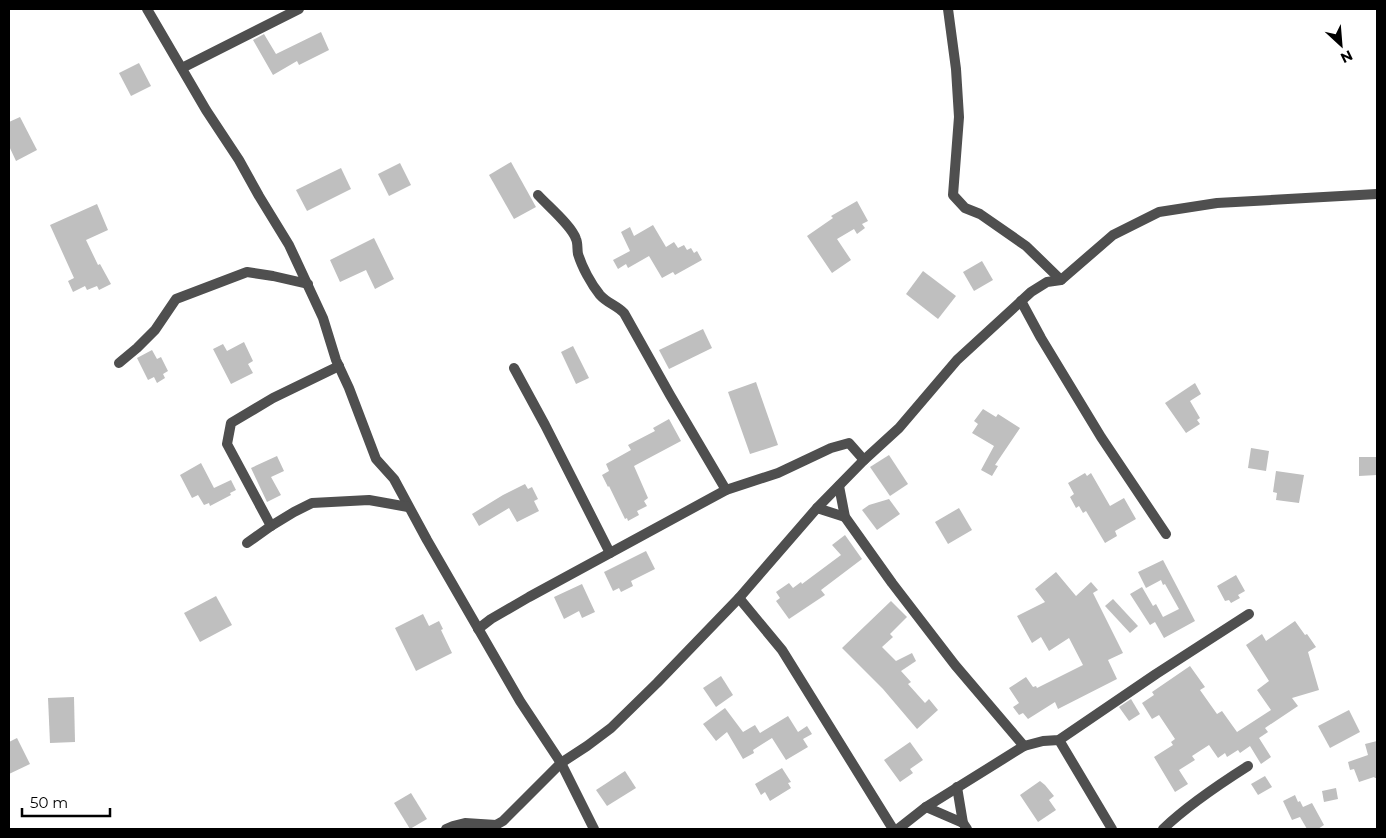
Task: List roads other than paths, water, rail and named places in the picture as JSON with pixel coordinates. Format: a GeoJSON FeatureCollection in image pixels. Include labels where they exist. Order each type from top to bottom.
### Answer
{"type":"FeatureCollection","features":[{"type":"Feature","properties":{"kind":"street"},"geometry":{"type":"LineString","coordinates":[[147,9],[206,110],[239,160],[289,245],[324,318],[339,366],[376,458],[394,479],[408,507],[520,701],[561,763],[594,829]]}},
{"type":"Feature","properties":{"kind":"street"},"geometry":{"type":"LineString","coordinates":[[182,68],[299,9]]}},
{"type":"Feature","properties":{"kind":"street"},"geometry":{"type":"LineString","coordinates":[[948,9],[956,69],[959,117],[953,195],[965,208],[980,214],[1026,246],[1061,280]]}},
{"type":"Feature","properties":{"kind":"street"},"geometry":{"type":"LineString","coordinates":[[446,829],[465,823],[496,825],[503,821],[561,763],[611,728],[739,598],[817,508],[864,460],[899,428],[957,360],[1031,292],[1047,282],[1061,280],[1113,235],[1159,212],[1217,203],[1377,194]]}},
{"type":"Feature","properties":{"kind":"street"},"geometry":{"type":"LineString","coordinates":[[538,195],[570,228],[577,239],[577,251],[580,260],[591,281],[599,294],[609,304],[618,307],[624,313],[726,490]]}},
{"type":"Feature","properties":{"kind":"street"},"geometry":{"type":"LineString","coordinates":[[119,363],[138,348],[154,330],[176,299],[247,272],[308,284]]}},
{"type":"Feature","properties":{"kind":"street"},"geometry":{"type":"LineString","coordinates":[[1021,301],[1041,338],[1102,437],[1166,534]]}},
{"type":"Feature","properties":{"kind":"street"},"geometry":{"type":"LineString","coordinates":[[271,526],[228,444],[231,423],[273,398],[339,366]]}},
{"type":"Feature","properties":{"kind":"street"},"geometry":{"type":"LineString","coordinates":[[514,368],[610,553]]}},
{"type":"Feature","properties":{"kind":"street"},"geometry":{"type":"LineString","coordinates":[[478,629],[491,619],[726,490],[778,473],[831,448],[849,443],[864,460]]}},
{"type":"Feature","properties":{"kind":"street"},"geometry":{"type":"LineString","coordinates":[[839,486],[845,517],[892,583],[956,665],[1024,746]]}},
{"type":"Feature","properties":{"kind":"street"},"geometry":{"type":"LineString","coordinates":[[247,543],[271,526],[312,503],[369,500],[408,507]]}},
{"type":"Feature","properties":{"kind":"street"},"geometry":{"type":"LineString","coordinates":[[817,508],[845,517]]}},
{"type":"Feature","properties":{"kind":"street"},"geometry":{"type":"LineString","coordinates":[[739,598],[782,650],[893,829]]}},
{"type":"Feature","properties":{"kind":"street"},"geometry":{"type":"LineString","coordinates":[[898,829],[926,807],[1024,746],[1044,741],[1059,740],[1249,614]]}},
{"type":"Feature","properties":{"kind":"street"},"geometry":{"type":"LineString","coordinates":[[1059,740],[1112,829]]}},
{"type":"Feature","properties":{"kind":"street"},"geometry":{"type":"LineString","coordinates":[[1163,829],[1175,817],[1211,790],[1248,766]]}},
{"type":"Feature","properties":{"kind":"street"},"geometry":{"type":"LineString","coordinates":[[957,788],[965,826]]}},
{"type":"Feature","properties":{"kind":"street"},"geometry":{"type":"LineString","coordinates":[[926,807],[965,826]]}}]}
